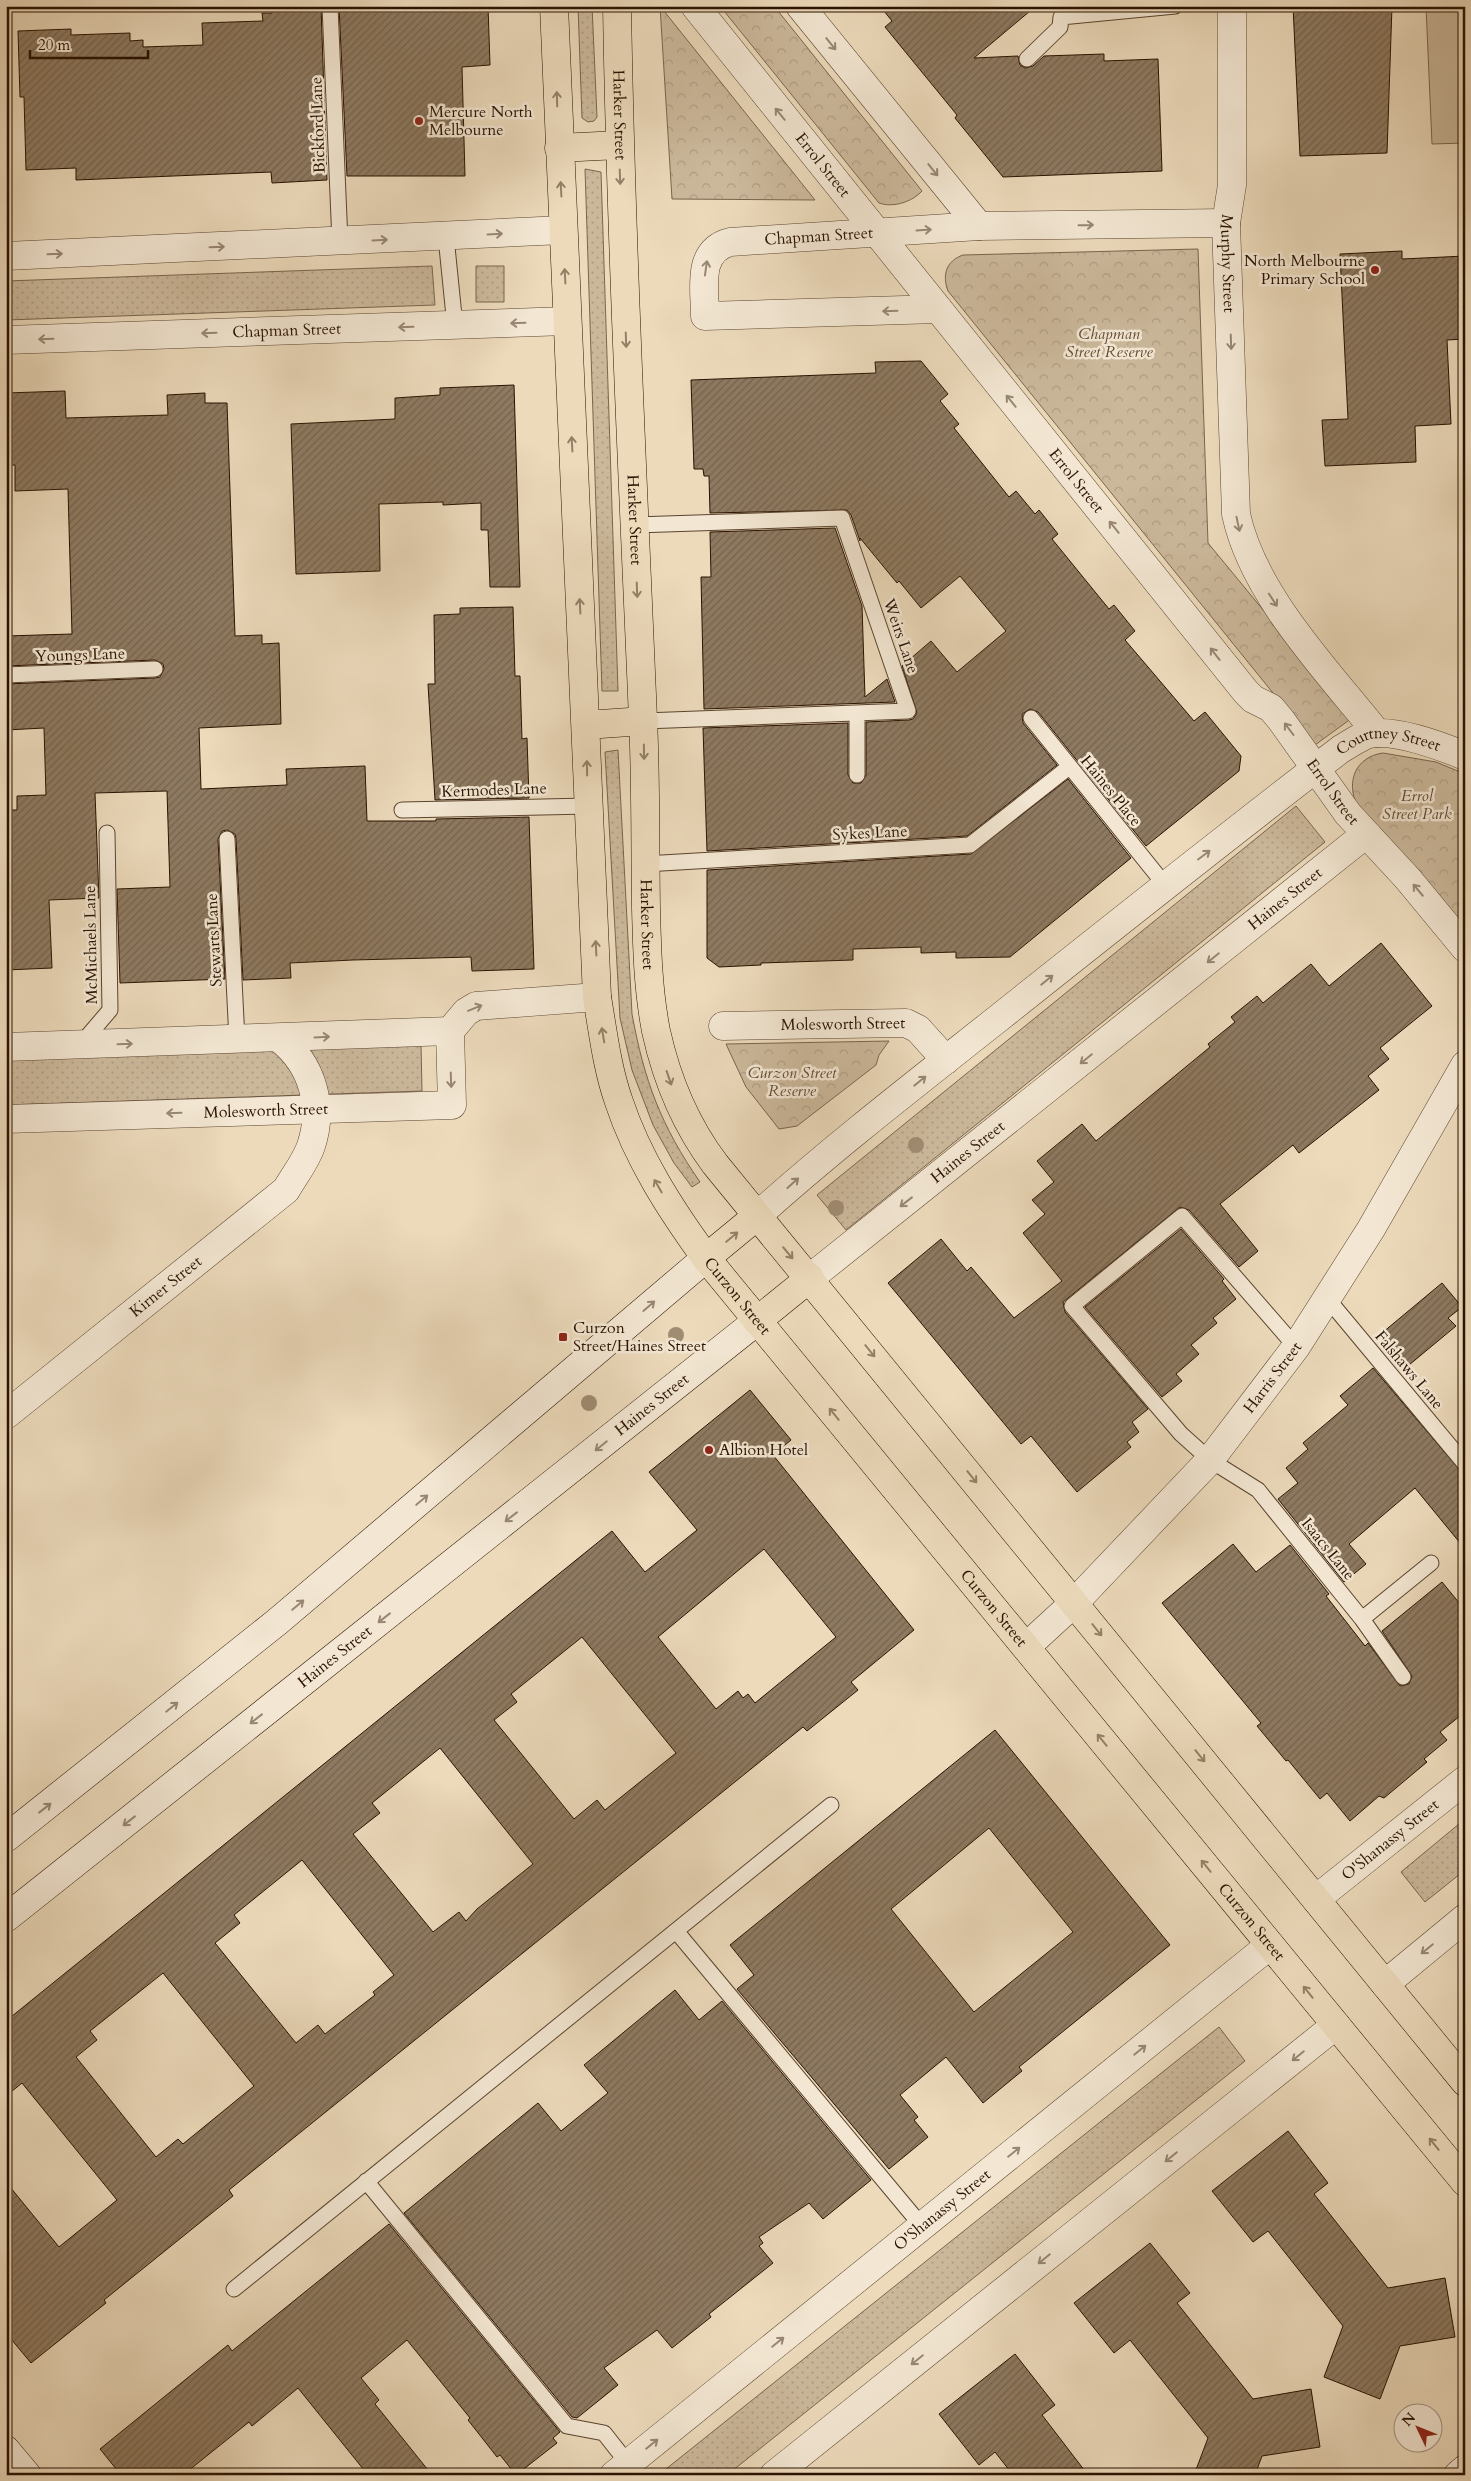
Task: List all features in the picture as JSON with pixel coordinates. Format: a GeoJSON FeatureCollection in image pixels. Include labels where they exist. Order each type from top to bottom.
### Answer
{"type":"FeatureCollection","features":[{"type":"Feature","properties":{"kind":"highway"},"geometry":{"type":"LineString","coordinates":[[554,6],[597,997]]}},
{"type":"Feature","properties":{"kind":"highway","name":"Harker Street"},"geometry":{"type":"LineString","coordinates":[[617,6],[619,145],[644,721],[645,864],[650,995],[656,1031],[666,1070],[684,1118],[696,1140],[757,1216]]}},
{"type":"Feature","properties":{"kind":"highway"},"geometry":{"type":"LineString","coordinates":[[559,148],[619,145]]}},
{"type":"Feature","properties":{"kind":"highway"},"geometry":{"type":"LineString","coordinates":[[586,725],[644,721]]}},
{"type":"Feature","properties":{"kind":"highway","name":"Curzon Street"},"geometry":{"type":"LineString","coordinates":[[597,997],[609,1066],[628,1125],[660,1190],[706,1258],[1336,2025],[1461,2168]]}},
{"type":"Feature","properties":{"kind":"highway"},"geometry":{"type":"LineString","coordinates":[[706,1258],[757,1216],[1075,1602],[1465,2082]]}},
{"type":"Feature","properties":{"kind":"highway","name":"Haines Street"},"geometry":{"type":"LineString","coordinates":[[758,1321],[810,1278]]}},
{"type":"Feature","properties":{"kind":"street","name":"Errol Street"},"geometry":{"type":"LineString","coordinates":[[695,6],[1246,692],[1274,711],[1348,814],[1408,879],[1465,948]]}},
{"type":"Feature","properties":{"kind":"street"},"geometry":{"type":"LineString","coordinates":[[800,6],[979,226]]}},
{"type":"Feature","properties":{"kind":"street","name":"Murphy Street"},"geometry":{"type":"LineString","coordinates":[[1232,6],[1232,185],[1226,223],[1236,514],[1242,538],[1272,598],[1376,733]]}},
{"type":"Feature","properties":{"kind":"street","name":"Chapman Street"},"geometry":{"type":"LineString","coordinates":[[938,309],[705,316],[706,262],[712,252],[724,244],[979,226],[1226,223]]}},
{"type":"Feature","properties":{"kind":"street"},"geometry":{"type":"LineString","coordinates":[[6,256],[340,242],[563,230]]}},
{"type":"Feature","properties":{"kind":"street","name":"Chapman Street"},"geometry":{"type":"LineString","coordinates":[[6,340],[567,321]]}},
{"type":"Feature","properties":{"kind":"street","name":"Courtney Street"},"geometry":{"type":"LineString","coordinates":[[1316,770],[1359,738],[1376,733],[1415,740],[1465,756]]}},
{"type":"Feature","properties":{"kind":"street"},"geometry":{"type":"LineString","coordinates":[[757,1216],[800,1178],[946,1060],[1166,885],[1316,770]]}},
{"type":"Feature","properties":{"kind":"street","name":"Haines Street"},"geometry":{"type":"LineString","coordinates":[[810,1278],[1366,834]]}},
{"type":"Feature","properties":{"kind":"street"},"geometry":{"type":"LineString","coordinates":[[6,1048],[450,1031],[466,1012],[476,1006],[597,997]]}},
{"type":"Feature","properties":{"kind":"street","name":"Molesworth Street"},"geometry":{"type":"LineString","coordinates":[[723,1026],[906,1023],[918,1028],[946,1060]]}},
{"type":"Feature","properties":{"kind":"street","name":"Molesworth Street"},"geometry":{"type":"LineString","coordinates":[[6,1119],[452,1105],[450,1031]]}},
{"type":"Feature","properties":{"kind":"street"},"geometry":{"type":"LineString","coordinates":[[280,1039],[296,1054],[308,1070],[315,1091],[316,1110]]}},
{"type":"Feature","properties":{"kind":"street","name":"Harris Street"},"geometry":{"type":"LineString","coordinates":[[1026,1647],[1075,1602],[1210,1460],[1296,1347],[1326,1297],[1371,1230],[1465,1064]]}},
{"type":"Feature","properties":{"kind":"street","name":"Kirner Street"},"geometry":{"type":"LineString","coordinates":[[6,1415],[286,1190],[311,1147],[316,1110]]}},
{"type":"Feature","properties":{"kind":"street"},"geometry":{"type":"LineString","coordinates":[[6,1838],[276,1622],[706,1258]]}},
{"type":"Feature","properties":{"kind":"street","name":"Haines Street"},"geometry":{"type":"LineString","coordinates":[[6,1918],[758,1321]]}},
{"type":"Feature","properties":{"kind":"street","name":"O'Shanassy Street"},"geometry":{"type":"LineString","coordinates":[[1316,1899],[1465,1780]]}},
{"type":"Feature","properties":{"kind":"street"},"geometry":{"type":"LineString","coordinates":[[1385,1984],[1465,1918]]}},
{"type":"Feature","properties":{"kind":"street","name":"O'Shanassy Street"},"geometry":{"type":"LineString","coordinates":[[626,2471],[921,2225],[1270,1945]]}},
{"type":"Feature","properties":{"kind":"street"},"geometry":{"type":"LineString","coordinates":[[774,2475],[1336,2025]]}},
{"type":"Feature","properties":{"kind":"street"},"geometry":{"type":"LineString","coordinates":[[6,2450],[26,2475]]}},
{"type":"Feature","properties":{"kind":"street"},"geometry":{"type":"LineString","coordinates":[[1458,2475],[1465,2469]]}},
{"type":"Feature","properties":{"kind":"lane","name":"Bickford Lane"},"geometry":{"type":"LineString","coordinates":[[330,6],[340,242]]}},
{"type":"Feature","properties":{"kind":"lane"},"geometry":{"type":"LineString","coordinates":[[1027,59],[1060,27],[1060,12],[1175,6]]}},
{"type":"Feature","properties":{"kind":"lane"},"geometry":{"type":"LineString","coordinates":[[446,237],[455,326]]}},
{"type":"Feature","properties":{"kind":"lane","name":"Weirs Lane"},"geometry":{"type":"LineString","coordinates":[[635,525],[842,518],[908,711],[644,721]]}},
{"type":"Feature","properties":{"kind":"lane","name":"Youngs Lane"},"geometry":{"type":"LineString","coordinates":[[6,675],[155,669]]}},
{"type":"Feature","properties":{"kind":"lane"},"geometry":{"type":"LineString","coordinates":[[857,713],[857,775]]}},
{"type":"Feature","properties":{"kind":"lane","name":"Haines Place"},"geometry":{"type":"LineString","coordinates":[[1031,718],[1166,885]]}},
{"type":"Feature","properties":{"kind":"lane","name":"Sykes Lane"},"geometry":{"type":"LineString","coordinates":[[645,864],[970,845],[1069,767]]}},
{"type":"Feature","properties":{"kind":"lane","name":"Kermodes Lane"},"geometry":{"type":"LineString","coordinates":[[402,810],[588,806]]}},
{"type":"Feature","properties":{"kind":"lane","name":"McMichaels Lane"},"geometry":{"type":"LineString","coordinates":[[80,1045],[110,1010],[106,833]]}},
{"type":"Feature","properties":{"kind":"lane","name":"Stewarts Lane"},"geometry":{"type":"LineString","coordinates":[[227,839],[236,1040]]}},
{"type":"Feature","properties":{"kind":"lane","name":"Isaacs Lane"},"geometry":{"type":"LineString","coordinates":[[1296,1347],[1182,1216],[1072,1306],[1181,1434],[1210,1460],[1258,1490],[1362,1619],[1404,1677]]}},
{"type":"Feature","properties":{"kind":"lane","name":"Falshaws Lane"},"geometry":{"type":"LineString","coordinates":[[1326,1297],[1465,1464]]}},
{"type":"Feature","properties":{"kind":"lane"},"geometry":{"type":"LineString","coordinates":[[1362,1619],[1431,1563]]}},
{"type":"Feature","properties":{"kind":"lane"},"geometry":{"type":"LineString","coordinates":[[234,2289],[831,1805]]}},
{"type":"Feature","properties":{"kind":"lane"},"geometry":{"type":"LineString","coordinates":[[676,1931],[921,2225]]}},
{"type":"Feature","properties":{"kind":"lane"},"geometry":{"type":"LineString","coordinates":[[366,2181],[567,2426],[604,2433],[626,2471]]}},
{"type":"Feature","properties":{"kind":"green space"},"geometry":{"type":"Polygon","coordinates":[[[578,6],[592,6],[597,117],[594,121],[588,122],[582,118],[578,6]]]}},
{"type":"Feature","properties":{"kind":"green space"},"geometry":{"type":"Polygon","coordinates":[[[660,6],[815,200],[672,199],[660,6]]]}},
{"type":"Feature","properties":{"kind":"green space"},"geometry":{"type":"Polygon","coordinates":[[[720,6],[774,6],[922,191],[902,203],[890,205],[879,203],[720,6]]]}},
{"type":"Feature","properties":{"kind":"green space"},"geometry":{"type":"Polygon","coordinates":[[[1426,6],[1465,6],[1465,143],[1432,144],[1426,6]]]}},
{"type":"Feature","properties":{"kind":"green space"},"geometry":{"type":"Polygon","coordinates":[[[585,169],[601,172],[618,691],[602,691],[585,169]]]}},
{"type":"Feature","properties":{"kind":"green space","name":"Chapman Street Reserve"},"geometry":{"type":"Polygon","coordinates":[[[1198,249],[1208,543],[1352,718],[1315,745],[948,291],[945,279],[949,265],[963,255],[1198,249]]]}},
{"type":"Feature","properties":{"kind":"green space"},"geometry":{"type":"Polygon","coordinates":[[[432,266],[435,305],[6,320],[6,281],[432,266]]]}},
{"type":"Feature","properties":{"kind":"green space"},"geometry":{"type":"Polygon","coordinates":[[[476,266],[504,266],[504,302],[476,302],[476,266]]]}},
{"type":"Feature","properties":{"kind":"green space"},"geometry":{"type":"Polygon","coordinates":[[[618,750],[632,1014],[642,1060],[656,1102],[686,1161],[700,1182],[692,1187],[674,1163],[653,1125],[632,1070],[620,1018],[605,752],[618,750]]]}},
{"type":"Feature","properties":{"kind":"green space","name":"Errol Street Park"},"geometry":{"type":"Polygon","coordinates":[[[1383,753],[1436,762],[1465,774],[1465,930],[1357,805],[1352,788],[1355,772],[1360,765],[1373,755],[1383,753]]]}},
{"type":"Feature","properties":{"kind":"green space"},"geometry":{"type":"Polygon","coordinates":[[[1296,806],[1325,842],[846,1230],[817,1195],[1296,806]]]}},
{"type":"Feature","properties":{"kind":"green space","name":"Curzon Street Reserve"},"geometry":{"type":"Polygon","coordinates":[[[889,1041],[879,1055],[876,1065],[797,1126],[779,1129],[746,1087],[726,1044],[889,1041]]]}},
{"type":"Feature","properties":{"kind":"green space"},"geometry":{"type":"Polygon","coordinates":[[[421,1045],[422,1091],[6,1105],[6,1060],[421,1045]]]}},
{"type":"Feature","properties":{"kind":"green space"},"geometry":{"type":"Polygon","coordinates":[[[1465,1819],[1465,1870],[1425,1902],[1401,1872],[1465,1819]]]}},
{"type":"Feature","properties":{"kind":"green space"},"geometry":{"type":"Polygon","coordinates":[[[1219,2027],[1245,2061],[727,2475],[671,2475],[666,2469],[1219,2027]]]}},
{"type":"Feature","properties":{"kind":"building"},"geometry":{"type":"Polygon","coordinates":[[[271,6],[321,6],[327,180],[272,183],[271,172],[76,180],[76,168],[26,170],[24,97],[20,97],[18,31],[71,29],[71,35],[130,33],[130,41],[143,40],[143,47],[203,45],[202,23],[263,21],[262,13],[272,13],[271,6]]]}},
{"type":"Feature","properties":{"kind":"building","name":"Mercure North Melbourne"},"geometry":{"type":"Polygon","coordinates":[[[339,6],[488,6],[490,65],[462,67],[465,176],[347,176],[339,6]]]}},
{"type":"Feature","properties":{"kind":"building"},"geometry":{"type":"Polygon","coordinates":[[[880,6],[1036,6],[974,58],[1018,56],[1020,65],[1025,68],[1033,66],[1044,56],[1104,54],[1104,61],[1158,59],[1162,171],[1003,177],[955,118],[957,115],[885,27],[892,21],[880,6]]]}},
{"type":"Feature","properties":{"kind":"building"},"geometry":{"type":"Polygon","coordinates":[[[1293,6],[1392,6],[1387,153],[1300,156],[1293,6]]]}},
{"type":"Feature","properties":{"kind":"building"},"geometry":{"type":"Polygon","coordinates":[[[1402,251],[1402,259],[1465,256],[1465,339],[1447,340],[1451,424],[1415,426],[1416,462],[1325,466],[1322,420],[1348,419],[1340,254],[1402,251]]]}},
{"type":"Feature","properties":{"kind":"building"},"geometry":{"type":"Polygon","coordinates":[[[921,361],[948,394],[940,401],[959,424],[954,428],[1009,497],[1016,491],[1035,514],[1039,510],[1058,534],[1052,539],[1109,609],[1114,605],[1135,631],[1125,640],[1194,721],[1205,712],[1241,756],[1239,771],[1146,846],[1038,712],[1030,709],[1022,714],[1023,723],[1057,765],[967,836],[707,851],[703,728],[848,723],[848,775],[853,783],[861,783],[866,775],[866,722],[909,720],[913,719],[917,713],[902,666],[931,641],[957,672],[1006,631],[960,576],[921,608],[899,581],[897,583],[860,538],[860,541],[851,515],[847,510],[710,513],[709,476],[704,476],[703,469],[694,469],[691,380],[876,373],[875,362],[921,361]]]}},
{"type":"Feature","properties":{"kind":"building"},"geometry":{"type":"Polygon","coordinates":[[[514,385],[520,587],[490,587],[488,530],[481,530],[481,503],[443,505],[443,502],[379,504],[380,571],[296,574],[291,424],[395,419],[395,398],[440,395],[440,388],[514,385]]]}},
{"type":"Feature","properties":{"kind":"building"},"geometry":{"type":"Polygon","coordinates":[[[65,391],[66,418],[168,415],[167,395],[205,393],[205,403],[227,403],[235,636],[262,635],[262,644],[279,643],[281,724],[199,728],[201,789],[287,785],[286,769],[365,766],[367,821],[436,821],[436,819],[529,817],[534,969],[472,971],[471,957],[353,960],[290,963],[291,978],[243,980],[236,839],[235,834],[227,830],[222,831],[218,839],[225,979],[120,983],[117,889],[170,887],[167,791],[95,793],[99,898],[49,900],[52,968],[6,970],[6,810],[17,810],[17,796],[46,795],[44,728],[6,730],[6,684],[155,678],[160,677],[164,669],[163,664],[155,660],[6,666],[6,636],[72,634],[68,489],[15,491],[15,465],[6,465],[6,393],[65,391]]]}},
{"type":"Feature","properties":{"kind":"building"},"geometry":{"type":"Polygon","coordinates":[[[835,528],[862,606],[865,697],[887,679],[895,702],[704,709],[701,577],[711,577],[710,532],[835,528]]]}},
{"type":"Feature","properties":{"kind":"building"},"geometry":{"type":"Polygon","coordinates":[[[513,607],[515,676],[520,676],[522,739],[527,738],[529,798],[435,800],[428,684],[435,684],[434,615],[460,614],[460,608],[513,607]]]}},
{"type":"Feature","properties":{"kind":"building"},"geometry":{"type":"Polygon","coordinates":[[[1068,779],[1131,858],[1010,957],[956,958],[956,952],[921,953],[921,947],[853,949],[853,960],[761,963],[761,965],[719,967],[707,958],[707,870],[971,854],[1068,779]]]}},
{"type":"Feature","properties":{"kind":"building"},"geometry":{"type":"Polygon","coordinates":[[[1381,943],[1432,1006],[1380,1048],[1389,1059],[1368,1076],[1379,1090],[1299,1153],[1293,1145],[1220,1204],[1258,1251],[1239,1267],[1189,1210],[1180,1207],[1063,1302],[1065,1312],[1148,1409],[1132,1422],[1139,1432],[1127,1442],[1131,1447],[1077,1492],[1031,1436],[1021,1444],[888,1283],[941,1239],[967,1271],[971,1267],[1014,1318],[1062,1281],[1023,1233],[1045,1214],[1032,1200],[1054,1182],[1037,1161],[1082,1124],[1096,1141],[1210,1047],[1208,1044],[1235,1022],[1231,1017],[1257,996],[1263,1003],[1311,964],[1329,986],[1381,943]]]}},
{"type":"Feature","properties":{"kind":"building"},"geometry":{"type":"Polygon","coordinates":[[[1181,1229],[1224,1279],[1222,1281],[1236,1299],[1213,1318],[1217,1323],[1191,1345],[1199,1354],[1176,1374],[1182,1381],[1162,1397],[1085,1307],[1181,1229]]]}},
{"type":"Feature","properties":{"kind":"building"},"geometry":{"type":"Polygon","coordinates":[[[1442,1283],[1462,1307],[1448,1318],[1456,1326],[1409,1365],[1382,1333],[1442,1283]]]}},
{"type":"Feature","properties":{"kind":"building"},"geometry":{"type":"Polygon","coordinates":[[[1373,1368],[1465,1476],[1465,1549],[1415,1488],[1349,1544],[1366,1564],[1344,1582],[1278,1499],[1298,1483],[1286,1468],[1308,1449],[1303,1443],[1348,1405],[1340,1396],[1373,1368]]]}},
{"type":"Feature","properties":{"kind":"building"},"geometry":{"type":"Polygon","coordinates":[[[750,1390],[791,1440],[773,1455],[914,1630],[851,1682],[858,1690],[807,1731],[803,1727],[229,2190],[233,2196],[104,2300],[106,2303],[31,2363],[6,2333],[6,2182],[59,2247],[117,2200],[22,2083],[6,2096],[6,2021],[612,1531],[645,1572],[697,1530],[649,1472],[750,1390]],[[764,1549],[658,1637],[716,1709],[738,1691],[743,1698],[748,1694],[755,1703],[836,1637],[764,1549]],[[582,1637],[511,1694],[517,1702],[494,1720],[574,1819],[597,1800],[605,1810],[676,1753],[582,1637]],[[440,1748],[372,1803],[380,1813],[353,1834],[433,1932],[459,1912],[466,1921],[477,1909],[533,1864],[440,1748]],[[302,1860],[234,1915],[240,1923],[215,1943],[296,2043],[318,2025],[325,2034],[375,1995],[373,1992],[394,1975],[302,1860]],[[163,1973],[90,2031],[97,2040],[76,2057],[156,2157],[178,2139],[183,2144],[254,2086],[163,1973]]]}},
{"type":"Feature","properties":{"kind":"building"},"geometry":{"type":"Polygon","coordinates":[[[1233,1544],[1256,1572],[1290,1545],[1329,1594],[1326,1596],[1365,1646],[1368,1643],[1400,1686],[1409,1684],[1412,1676],[1382,1631],[1442,1582],[1465,1610],[1465,1712],[1440,1732],[1447,1740],[1424,1759],[1427,1762],[1384,1798],[1379,1796],[1350,1821],[1327,1793],[1320,1799],[1288,1760],[1286,1761],[1257,1726],[1261,1723],[1162,1603],[1233,1544]]]}},
{"type":"Feature","properties":{"kind":"building"},"geometry":{"type":"Polygon","coordinates":[[[995,1730],[1170,1945],[1019,2067],[1022,2071],[983,2103],[946,2057],[900,2095],[918,2117],[914,2120],[928,2137],[889,2169],[737,1989],[754,1975],[730,1945],[995,1730]],[[989,1828],[891,1909],[974,2012],[1073,1932],[989,1828]]]}},
{"type":"Feature","properties":{"kind":"building"},"geometry":{"type":"Polygon","coordinates":[[[675,1990],[699,2020],[722,2001],[871,2180],[823,2219],[809,2203],[759,2237],[763,2243],[759,2246],[773,2263],[709,2314],[711,2317],[672,2348],[657,2330],[604,2368],[618,2385],[577,2418],[572,2417],[404,2213],[538,2103],[561,2131],[608,2093],[584,2065],[675,1990]]]}},
{"type":"Feature","properties":{"kind":"building"},"geometry":{"type":"Polygon","coordinates":[[[1288,2131],[1328,2183],[1314,2194],[1388,2288],[1445,2278],[1455,2337],[1400,2346],[1380,2399],[1324,2377],[1343,2326],[1268,2231],[1253,2242],[1212,2191],[1288,2131]]]}},
{"type":"Feature","properties":{"kind":"building"},"geometry":{"type":"Polygon","coordinates":[[[389,2224],[560,2432],[553,2438],[557,2443],[516,2475],[500,2455],[497,2457],[468,2420],[470,2418],[407,2340],[361,2378],[379,2400],[375,2404],[432,2475],[368,2475],[298,2388],[252,2426],[249,2422],[183,2475],[121,2475],[100,2449],[228,2345],[232,2351],[389,2224]]]}},
{"type":"Feature","properties":{"kind":"building"},"geometry":{"type":"Polygon","coordinates":[[[1150,2243],[1190,2293],[1177,2303],[1253,2399],[1311,2389],[1320,2447],[1262,2456],[1255,2475],[1194,2475],[1208,2438],[1130,2340],[1114,2353],[1074,2303],[1150,2243]]]}},
{"type":"Feature","properties":{"kind":"building"},"geometry":{"type":"Polygon","coordinates":[[[1015,2354],[1055,2405],[1042,2415],[1088,2475],[1013,2475],[995,2452],[979,2465],[939,2414],[1015,2354]]]}},
{"type":"Feature","properties":{"kind":"place","name":"Mercure North Melbourne"},"geometry":{"type":"Point","coordinates":[419,121]}},
{"type":"Feature","properties":{"kind":"place","name":"North Melbourne Primary School"},"geometry":{"type":"Point","coordinates":[1375,270]}},
{"type":"Feature","properties":{"kind":"place","name":"Curzon Street/Haines Street"},"geometry":{"type":"Point","coordinates":[563,1337]}},
{"type":"Feature","properties":{"kind":"place","name":"Albion Hotel"},"geometry":{"type":"Point","coordinates":[709,1450]}}]}
